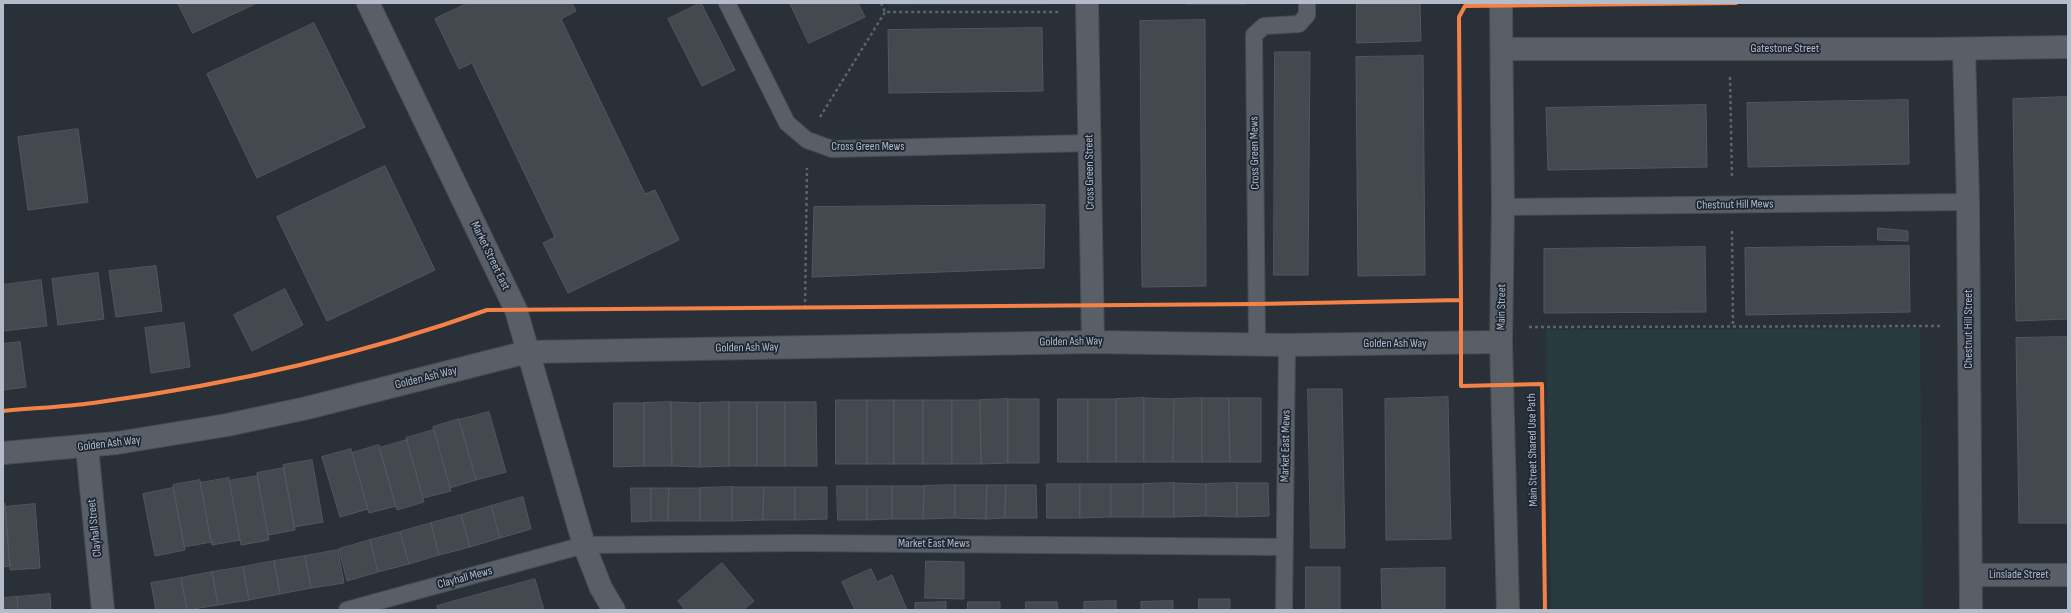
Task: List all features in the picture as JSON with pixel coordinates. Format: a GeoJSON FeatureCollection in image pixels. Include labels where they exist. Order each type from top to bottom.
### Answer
{"type":"FeatureCollection","features":[{"type":"Feature","properties":{"kind":"street","name":"Main Street"},"geometry":{"type":"LineString","coordinates":[[1501,3],[1503,207],[1502,334],[1508,610]]}},
{"type":"Feature","properties":{"kind":"street","name":"Market Street East"},"geometry":{"type":"LineString","coordinates":[[370,4],[516,310],[584,546],[601,588],[614,610]]}},
{"type":"Feature","properties":{"kind":"street","name":"Cross Green Street"},"geometry":{"type":"LineString","coordinates":[[1087,8],[1093,342]]}},
{"type":"Feature","properties":{"kind":"street","name":"Gatestone Street"},"geometry":{"type":"LineString","coordinates":[[1502,49],[1964,49],[2068,47]]}},
{"type":"Feature","properties":{"kind":"street","name":"Chestnut Hill Street"},"geometry":{"type":"LineString","coordinates":[[1964,49],[1968,202],[1971,610]]}},
{"type":"Feature","properties":{"kind":"street","name":"Golden Ash Way"},"geometry":{"type":"LineString","coordinates":[[3,453],[87,447],[196,431],[307,408],[527,352],[1093,342],[1287,345],[1502,334]]}},
{"type":"Feature","properties":{"kind":"street","name":"Clayhall Street"},"geometry":{"type":"LineString","coordinates":[[87,447],[103,610]]}},
{"type":"Feature","properties":{"kind":"street","name":"Linslade Street"},"geometry":{"type":"LineString","coordinates":[[1971,575],[2068,575]]}},
{"type":"Feature","properties":{"kind":"lane","name":"Cross Green Mews"},"geometry":{"type":"LineString","coordinates":[[727,3],[787,123],[806,140],[832,149],[1090,143]]}},
{"type":"Feature","properties":{"kind":"lane","name":"Cross Green Mews"},"geometry":{"type":"LineString","coordinates":[[1257,344],[1254,34],[1264,26],[1299,24],[1307,15],[1306,3]]}},
{"type":"Feature","properties":{"kind":"lane","name":"Chestnut Hill Mews"},"geometry":{"type":"LineString","coordinates":[[1503,207],[1968,202]]}},
{"type":"Feature","properties":{"kind":"lane","name":"Market East Mews"},"geometry":{"type":"LineString","coordinates":[[1284,610],[1287,345]]}},
{"type":"Feature","properties":{"kind":"lane","name":"Market East Mews"},"geometry":{"type":"LineString","coordinates":[[584,546],[799,543],[1284,547]]}},
{"type":"Feature","properties":{"kind":"lane","name":"Clayhall Mews"},"geometry":{"type":"LineString","coordinates":[[347,610],[584,546]]}},
{"type":"Feature","properties":{"kind":"path"},"geometry":{"type":"LineString","coordinates":[[881,3],[885,12],[1087,8]]}},
{"type":"Feature","properties":{"kind":"path"},"geometry":{"type":"LineString","coordinates":[[797,308],[813,308]]}},
{"type":"Feature","properties":{"kind":"path"},"geometry":{"type":"LineString","coordinates":[[1502,334],[1969,326]]}},
{"type":"Feature","properties":{"kind":"green space"},"geometry":{"type":"Polygon","coordinates":[[[887,3],[1046,3],[1046,5],[888,6],[887,3]]]}},
{"type":"Feature","properties":{"kind":"green space"},"geometry":{"type":"Polygon","coordinates":[[[1920,328],[1923,610],[1551,610],[1546,330],[1920,328]]]}},
{"type":"Feature","properties":{"kind":"building"},"geometry":{"type":"Polygon","coordinates":[[[178,3],[257,3],[193,33],[178,3]]]}},
{"type":"Feature","properties":{"kind":"building"},"geometry":{"type":"Polygon","coordinates":[[[468,3],[572,3],[576,11],[561,19],[645,194],[655,190],[679,240],[568,293],[543,243],[555,237],[472,63],[459,69],[435,19],[468,3]]]}},
{"type":"Feature","properties":{"kind":"building"},"geometry":{"type":"Polygon","coordinates":[[[701,3],[735,70],[702,86],[668,19],[701,3]]]}},
{"type":"Feature","properties":{"kind":"building"},"geometry":{"type":"Polygon","coordinates":[[[790,3],[858,3],[865,17],[809,43],[790,3]]]}},
{"type":"Feature","properties":{"kind":"building"},"geometry":{"type":"Polygon","coordinates":[[[1246,3],[1246,4],[1187,4],[1246,3]]]}},
{"type":"Feature","properties":{"kind":"building"},"geometry":{"type":"Polygon","coordinates":[[[1357,3],[1420,3],[1421,41],[1357,43],[1357,3]]]}},
{"type":"Feature","properties":{"kind":"building"},"geometry":{"type":"Polygon","coordinates":[[[1205,20],[1206,286],[1142,287],[1140,21],[1205,20]]]}},
{"type":"Feature","properties":{"kind":"building"},"geometry":{"type":"Polygon","coordinates":[[[314,23],[365,127],[257,178],[207,74],[314,23]]]}},
{"type":"Feature","properties":{"kind":"building"},"geometry":{"type":"Polygon","coordinates":[[[1042,28],[1043,91],[889,93],[888,30],[1042,28]]]}},
{"type":"Feature","properties":{"kind":"building"},"geometry":{"type":"Polygon","coordinates":[[[1275,52],[1310,52],[1308,275],[1274,275],[1275,52]]]}},
{"type":"Feature","properties":{"kind":"building"},"geometry":{"type":"Polygon","coordinates":[[[1423,56],[1425,275],[1358,276],[1356,57],[1423,56]]]}},
{"type":"Feature","properties":{"kind":"building"},"geometry":{"type":"Polygon","coordinates":[[[2068,97],[2068,319],[2016,321],[2013,99],[2068,97]]]}},
{"type":"Feature","properties":{"kind":"building"},"geometry":{"type":"Polygon","coordinates":[[[1908,100],[1909,164],[1748,167],[1747,103],[1908,100]]]}},
{"type":"Feature","properties":{"kind":"building"},"geometry":{"type":"Polygon","coordinates":[[[1706,105],[1707,167],[1548,170],[1546,108],[1706,105]]]}},
{"type":"Feature","properties":{"kind":"building"},"geometry":{"type":"Polygon","coordinates":[[[78,129],[88,202],[28,210],[18,137],[78,129]]]}},
{"type":"Feature","properties":{"kind":"building"},"geometry":{"type":"Polygon","coordinates":[[[385,166],[435,270],[327,321],[277,217],[385,166]]]}},
{"type":"Feature","properties":{"kind":"building"},"geometry":{"type":"Polygon","coordinates":[[[1045,205],[1044,268],[812,277],[814,207],[1045,205]]]}},
{"type":"Feature","properties":{"kind":"building"},"geometry":{"type":"Polygon","coordinates":[[[1878,228],[1908,231],[1908,241],[1878,240],[1878,228]]]}},
{"type":"Feature","properties":{"kind":"building"},"geometry":{"type":"Polygon","coordinates":[[[1909,246],[1910,312],[1746,315],[1745,248],[1909,246]]]}},
{"type":"Feature","properties":{"kind":"building"},"geometry":{"type":"Polygon","coordinates":[[[1705,247],[1706,312],[1544,313],[1544,249],[1705,247]]]}},
{"type":"Feature","properties":{"kind":"building"},"geometry":{"type":"Polygon","coordinates":[[[156,266],[162,311],[116,317],[109,271],[156,266]]]}},
{"type":"Feature","properties":{"kind":"building"},"geometry":{"type":"Polygon","coordinates":[[[98,273],[104,319],[58,325],[52,279],[98,273]]]}},
{"type":"Feature","properties":{"kind":"building"},"geometry":{"type":"Polygon","coordinates":[[[41,280],[47,326],[3,331],[3,285],[41,280]]]}},
{"type":"Feature","properties":{"kind":"building"},"geometry":{"type":"Polygon","coordinates":[[[285,289],[303,325],[252,351],[234,315],[285,289]]]}},
{"type":"Feature","properties":{"kind":"building"},"geometry":{"type":"Polygon","coordinates":[[[184,323],[190,367],[151,373],[145,328],[184,323]]]}},
{"type":"Feature","properties":{"kind":"building"},"geometry":{"type":"Polygon","coordinates":[[[2068,337],[2068,523],[2019,523],[2016,338],[2068,337]]]}},
{"type":"Feature","properties":{"kind":"building"},"geometry":{"type":"Polygon","coordinates":[[[20,342],[26,387],[3,390],[3,344],[20,342]]]}},
{"type":"Feature","properties":{"kind":"building"},"geometry":{"type":"Polygon","coordinates":[[[1308,389],[1342,389],[1345,548],[1311,548],[1308,389]]]}},
{"type":"Feature","properties":{"kind":"building"},"geometry":{"type":"Polygon","coordinates":[[[1448,397],[1451,539],[1386,540],[1385,399],[1448,397]]]}},
{"type":"Feature","properties":{"kind":"building"},"geometry":{"type":"Polygon","coordinates":[[[1144,398],[1174,399],[1173,462],[1144,462],[1144,398]]]}},
{"type":"Feature","properties":{"kind":"building"},"geometry":{"type":"Polygon","coordinates":[[[1144,398],[1144,462],[1116,462],[1116,399],[1144,398]]]}},
{"type":"Feature","properties":{"kind":"building"},"geometry":{"type":"Polygon","coordinates":[[[1202,398],[1229,398],[1230,462],[1202,462],[1202,398]]]}},
{"type":"Feature","properties":{"kind":"building"},"geometry":{"type":"Polygon","coordinates":[[[1202,398],[1202,462],[1173,462],[1174,399],[1202,398]]]}},
{"type":"Feature","properties":{"kind":"building"},"geometry":{"type":"Polygon","coordinates":[[[1229,398],[1261,398],[1261,462],[1230,462],[1229,398]]]}},
{"type":"Feature","properties":{"kind":"building"},"geometry":{"type":"Polygon","coordinates":[[[1008,399],[1039,399],[1039,463],[1008,463],[1008,399]]]}},
{"type":"Feature","properties":{"kind":"building"},"geometry":{"type":"Polygon","coordinates":[[[1008,399],[1008,463],[981,464],[980,400],[1008,399]]]}},
{"type":"Feature","properties":{"kind":"building"},"geometry":{"type":"Polygon","coordinates":[[[1058,399],[1088,399],[1088,462],[1058,462],[1058,399]]]}},
{"type":"Feature","properties":{"kind":"building"},"geometry":{"type":"Polygon","coordinates":[[[1088,399],[1116,399],[1116,462],[1088,462],[1088,399]]]}},
{"type":"Feature","properties":{"kind":"building"},"geometry":{"type":"Polygon","coordinates":[[[836,400],[867,400],[867,464],[836,464],[836,400]]]}},
{"type":"Feature","properties":{"kind":"building"},"geometry":{"type":"Polygon","coordinates":[[[867,400],[894,400],[894,464],[867,464],[867,400]]]}},
{"type":"Feature","properties":{"kind":"building"},"geometry":{"type":"Polygon","coordinates":[[[894,400],[923,400],[923,464],[894,464],[894,400]]]}},
{"type":"Feature","properties":{"kind":"building"},"geometry":{"type":"Polygon","coordinates":[[[923,400],[952,400],[952,464],[923,464],[923,400]]]}},
{"type":"Feature","properties":{"kind":"building"},"geometry":{"type":"Polygon","coordinates":[[[952,400],[980,400],[981,464],[952,464],[952,400]]]}},
{"type":"Feature","properties":{"kind":"building"},"geometry":{"type":"Polygon","coordinates":[[[671,402],[672,466],[644,466],[644,403],[671,402]]]}},
{"type":"Feature","properties":{"kind":"building"},"geometry":{"type":"Polygon","coordinates":[[[671,402],[700,403],[700,467],[672,466],[671,402]]]}},
{"type":"Feature","properties":{"kind":"building"},"geometry":{"type":"Polygon","coordinates":[[[729,402],[757,402],[757,466],[729,466],[729,402]]]}},
{"type":"Feature","properties":{"kind":"building"},"geometry":{"type":"Polygon","coordinates":[[[729,402],[729,466],[700,467],[700,403],[729,402]]]}},
{"type":"Feature","properties":{"kind":"building"},"geometry":{"type":"Polygon","coordinates":[[[757,402],[785,402],[785,466],[757,466],[757,402]]]}},
{"type":"Feature","properties":{"kind":"building"},"geometry":{"type":"Polygon","coordinates":[[[785,402],[816,402],[817,466],[785,466],[785,402]]]}},
{"type":"Feature","properties":{"kind":"building"},"geometry":{"type":"Polygon","coordinates":[[[614,403],[644,403],[644,466],[614,467],[614,403]]]}},
{"type":"Feature","properties":{"kind":"building"},"geometry":{"type":"Polygon","coordinates":[[[489,412],[506,472],[476,480],[459,420],[489,412]]]}},
{"type":"Feature","properties":{"kind":"building"},"geometry":{"type":"Polygon","coordinates":[[[459,419],[476,480],[450,488],[433,427],[459,419]]]}},
{"type":"Feature","properties":{"kind":"building"},"geometry":{"type":"Polygon","coordinates":[[[434,430],[451,491],[423,498],[406,438],[434,430]]]}},
{"type":"Feature","properties":{"kind":"building"},"geometry":{"type":"Polygon","coordinates":[[[407,440],[424,502],[397,510],[379,448],[407,440]]]}},
{"type":"Feature","properties":{"kind":"building"},"geometry":{"type":"Polygon","coordinates":[[[379,445],[396,506],[369,513],[352,453],[379,445]]]}},
{"type":"Feature","properties":{"kind":"building"},"geometry":{"type":"Polygon","coordinates":[[[351,449],[368,509],[340,517],[322,457],[351,449]]]}},
{"type":"Feature","properties":{"kind":"building"},"geometry":{"type":"Polygon","coordinates":[[[312,460],[323,522],[294,527],[283,465],[312,460]]]}},
{"type":"Feature","properties":{"kind":"building"},"geometry":{"type":"Polygon","coordinates":[[[284,468],[295,530],[268,535],[257,473],[284,468]]]}},
{"type":"Feature","properties":{"kind":"building"},"geometry":{"type":"Polygon","coordinates":[[[257,476],[269,540],[241,545],[229,481],[257,476]]]}},
{"type":"Feature","properties":{"kind":"building"},"geometry":{"type":"Polygon","coordinates":[[[229,478],[240,540],[212,545],[200,483],[229,478]]]}},
{"type":"Feature","properties":{"kind":"building"},"geometry":{"type":"Polygon","coordinates":[[[200,480],[211,542],[184,547],[173,485],[200,480]]]}},
{"type":"Feature","properties":{"kind":"building"},"geometry":{"type":"Polygon","coordinates":[[[1174,483],[1174,517],[1143,517],[1143,484],[1174,483]]]}},
{"type":"Feature","properties":{"kind":"building"},"geometry":{"type":"Polygon","coordinates":[[[1174,483],[1206,484],[1206,516],[1174,517],[1174,483]]]}},
{"type":"Feature","properties":{"kind":"building"},"geometry":{"type":"Polygon","coordinates":[[[1237,483],[1268,483],[1269,516],[1237,517],[1237,483]]]}},
{"type":"Feature","properties":{"kind":"building"},"geometry":{"type":"Polygon","coordinates":[[[1237,483],[1237,517],[1206,516],[1206,484],[1237,483]]]}},
{"type":"Feature","properties":{"kind":"building"},"geometry":{"type":"Polygon","coordinates":[[[1047,484],[1080,484],[1080,518],[1047,518],[1047,484]]]}},
{"type":"Feature","properties":{"kind":"building"},"geometry":{"type":"Polygon","coordinates":[[[1080,484],[1111,484],[1111,517],[1080,518],[1080,484]]]}},
{"type":"Feature","properties":{"kind":"building"},"geometry":{"type":"Polygon","coordinates":[[[1111,484],[1143,484],[1143,517],[1111,517],[1111,484]]]}},
{"type":"Feature","properties":{"kind":"building"},"geometry":{"type":"Polygon","coordinates":[[[955,485],[955,518],[923,519],[924,486],[955,485]]]}},
{"type":"Feature","properties":{"kind":"building"},"geometry":{"type":"Polygon","coordinates":[[[955,485],[987,485],[986,519],[955,518],[955,485]]]}},
{"type":"Feature","properties":{"kind":"building"},"geometry":{"type":"Polygon","coordinates":[[[987,485],[1006,485],[1005,518],[986,519],[987,485]]]}},
{"type":"Feature","properties":{"kind":"building"},"geometry":{"type":"Polygon","coordinates":[[[1006,485],[1036,485],[1037,518],[1005,518],[1006,485]]]}},
{"type":"Feature","properties":{"kind":"building"},"geometry":{"type":"Polygon","coordinates":[[[837,486],[867,486],[867,520],[838,520],[837,486]]]}},
{"type":"Feature","properties":{"kind":"building"},"geometry":{"type":"Polygon","coordinates":[[[867,486],[892,486],[892,519],[867,520],[867,486]]]}},
{"type":"Feature","properties":{"kind":"building"},"geometry":{"type":"Polygon","coordinates":[[[892,486],[924,486],[923,519],[892,519],[892,486]]]}},
{"type":"Feature","properties":{"kind":"building"},"geometry":{"type":"Polygon","coordinates":[[[732,487],[764,487],[763,520],[732,521],[732,487]]]}},
{"type":"Feature","properties":{"kind":"building"},"geometry":{"type":"Polygon","coordinates":[[[732,487],[732,521],[700,521],[700,488],[732,487]]]}},
{"type":"Feature","properties":{"kind":"building"},"geometry":{"type":"Polygon","coordinates":[[[764,487],[795,487],[795,520],[763,520],[764,487]]]}},
{"type":"Feature","properties":{"kind":"building"},"geometry":{"type":"Polygon","coordinates":[[[795,487],[827,487],[827,519],[795,520],[795,487]]]}},
{"type":"Feature","properties":{"kind":"building"},"geometry":{"type":"Polygon","coordinates":[[[173,488],[185,550],[155,556],[143,494],[173,488]]]}},
{"type":"Feature","properties":{"kind":"building"},"geometry":{"type":"Polygon","coordinates":[[[631,488],[651,488],[651,521],[632,522],[631,488]]]}},
{"type":"Feature","properties":{"kind":"building"},"geometry":{"type":"Polygon","coordinates":[[[651,488],[669,488],[668,521],[651,521],[651,488]]]}},
{"type":"Feature","properties":{"kind":"building"},"geometry":{"type":"Polygon","coordinates":[[[669,488],[700,488],[700,521],[668,521],[669,488]]]}},
{"type":"Feature","properties":{"kind":"building"},"geometry":{"type":"Polygon","coordinates":[[[523,497],[531,529],[500,538],[491,506],[523,497]]]}},
{"type":"Feature","properties":{"kind":"building"},"geometry":{"type":"Polygon","coordinates":[[[3,503],[5,503],[10,566],[3,567],[3,503]]]}},
{"type":"Feature","properties":{"kind":"building"},"geometry":{"type":"Polygon","coordinates":[[[35,504],[40,568],[10,570],[5,507],[35,504]]]}},
{"type":"Feature","properties":{"kind":"building"},"geometry":{"type":"Polygon","coordinates":[[[491,506],[500,538],[470,547],[461,515],[491,506]]]}},
{"type":"Feature","properties":{"kind":"building"},"geometry":{"type":"Polygon","coordinates":[[[461,515],[470,547],[439,555],[431,523],[461,515]]]}},
{"type":"Feature","properties":{"kind":"building"},"geometry":{"type":"Polygon","coordinates":[[[431,523],[439,555],[409,564],[400,532],[431,523]]]}},
{"type":"Feature","properties":{"kind":"building"},"geometry":{"type":"Polygon","coordinates":[[[400,532],[409,564],[378,572],[370,540],[400,532]]]}},
{"type":"Feature","properties":{"kind":"building"},"geometry":{"type":"Polygon","coordinates":[[[370,540],[378,572],[347,581],[339,549],[370,540]]]}},
{"type":"Feature","properties":{"kind":"building"},"geometry":{"type":"Polygon","coordinates":[[[338,550],[344,583],[311,588],[305,556],[338,550]]]}},
{"type":"Feature","properties":{"kind":"building"},"geometry":{"type":"Polygon","coordinates":[[[305,556],[311,588],[280,594],[274,561],[305,556]]]}},
{"type":"Feature","properties":{"kind":"building"},"geometry":{"type":"Polygon","coordinates":[[[274,561],[280,594],[249,600],[243,567],[274,561]]]}},
{"type":"Feature","properties":{"kind":"building"},"geometry":{"type":"Polygon","coordinates":[[[926,561],[964,562],[964,599],[925,598],[926,561]]]}},
{"type":"Feature","properties":{"kind":"building"},"geometry":{"type":"Polygon","coordinates":[[[722,563],[754,601],[743,610],[685,610],[678,601],[722,563]]]}},
{"type":"Feature","properties":{"kind":"building"},"geometry":{"type":"Polygon","coordinates":[[[243,567],[249,600],[218,605],[212,572],[243,567]]]}},
{"type":"Feature","properties":{"kind":"building"},"geometry":{"type":"Polygon","coordinates":[[[1306,567],[1340,567],[1340,610],[1306,610],[1306,567]]]}},
{"type":"Feature","properties":{"kind":"building"},"geometry":{"type":"Polygon","coordinates":[[[1445,568],[1445,610],[1382,610],[1381,569],[1445,568]]]}},
{"type":"Feature","properties":{"kind":"building"},"geometry":{"type":"Polygon","coordinates":[[[871,569],[877,582],[892,575],[907,610],[855,610],[842,582],[871,569]]]}},
{"type":"Feature","properties":{"kind":"building"},"geometry":{"type":"Polygon","coordinates":[[[212,572],[218,605],[187,610],[181,578],[212,572]]]}},
{"type":"Feature","properties":{"kind":"building"},"geometry":{"type":"Polygon","coordinates":[[[181,578],[187,610],[156,610],[151,583],[181,578]]]}},
{"type":"Feature","properties":{"kind":"building"},"geometry":{"type":"Polygon","coordinates":[[[535,579],[544,610],[438,610],[437,606],[535,579]]]}},
{"type":"Feature","properties":{"kind":"building"},"geometry":{"type":"Polygon","coordinates":[[[50,594],[51,610],[18,610],[17,597],[50,594]]]}},
{"type":"Feature","properties":{"kind":"building"},"geometry":{"type":"Polygon","coordinates":[[[17,597],[18,610],[3,610],[3,598],[17,597]]]}},
{"type":"Feature","properties":{"kind":"building"},"geometry":{"type":"Polygon","coordinates":[[[1199,599],[1230,599],[1230,610],[1199,610],[1199,599]]]}},
{"type":"Feature","properties":{"kind":"building"},"geometry":{"type":"Polygon","coordinates":[[[1116,601],[1116,610],[1084,610],[1084,602],[1116,601]]]}},
{"type":"Feature","properties":{"kind":"building"},"geometry":{"type":"Polygon","coordinates":[[[1173,601],[1173,610],[1141,610],[1141,602],[1173,601]]]}},
{"type":"Feature","properties":{"kind":"building"},"geometry":{"type":"Polygon","coordinates":[[[946,602],[946,610],[915,610],[915,603],[946,602]]]}},
{"type":"Feature","properties":{"kind":"building"},"geometry":{"type":"Polygon","coordinates":[[[968,602],[1000,602],[1000,610],[968,610],[968,602]]]}},
{"type":"Feature","properties":{"kind":"building"},"geometry":{"type":"Polygon","coordinates":[[[1026,602],[1057,602],[1058,610],[1026,610],[1026,602]]]}},
{"type":"Feature","properties":{"kind":"cycle path"},"geometry":{"type":"LineString","coordinates":[[3,411],[93,403],[143,396],[243,378],[293,367],[391,341],[487,310],[1257,304],[1461,300],[1459,17],[1465,6],[1736,3]]}},
{"type":"Feature","properties":{"kind":"cycle path","name":"Main Street Shared Use Path"},"geometry":{"type":"LineString","coordinates":[[1461,300],[1461,386],[1542,384],[1545,610]]}}]}
